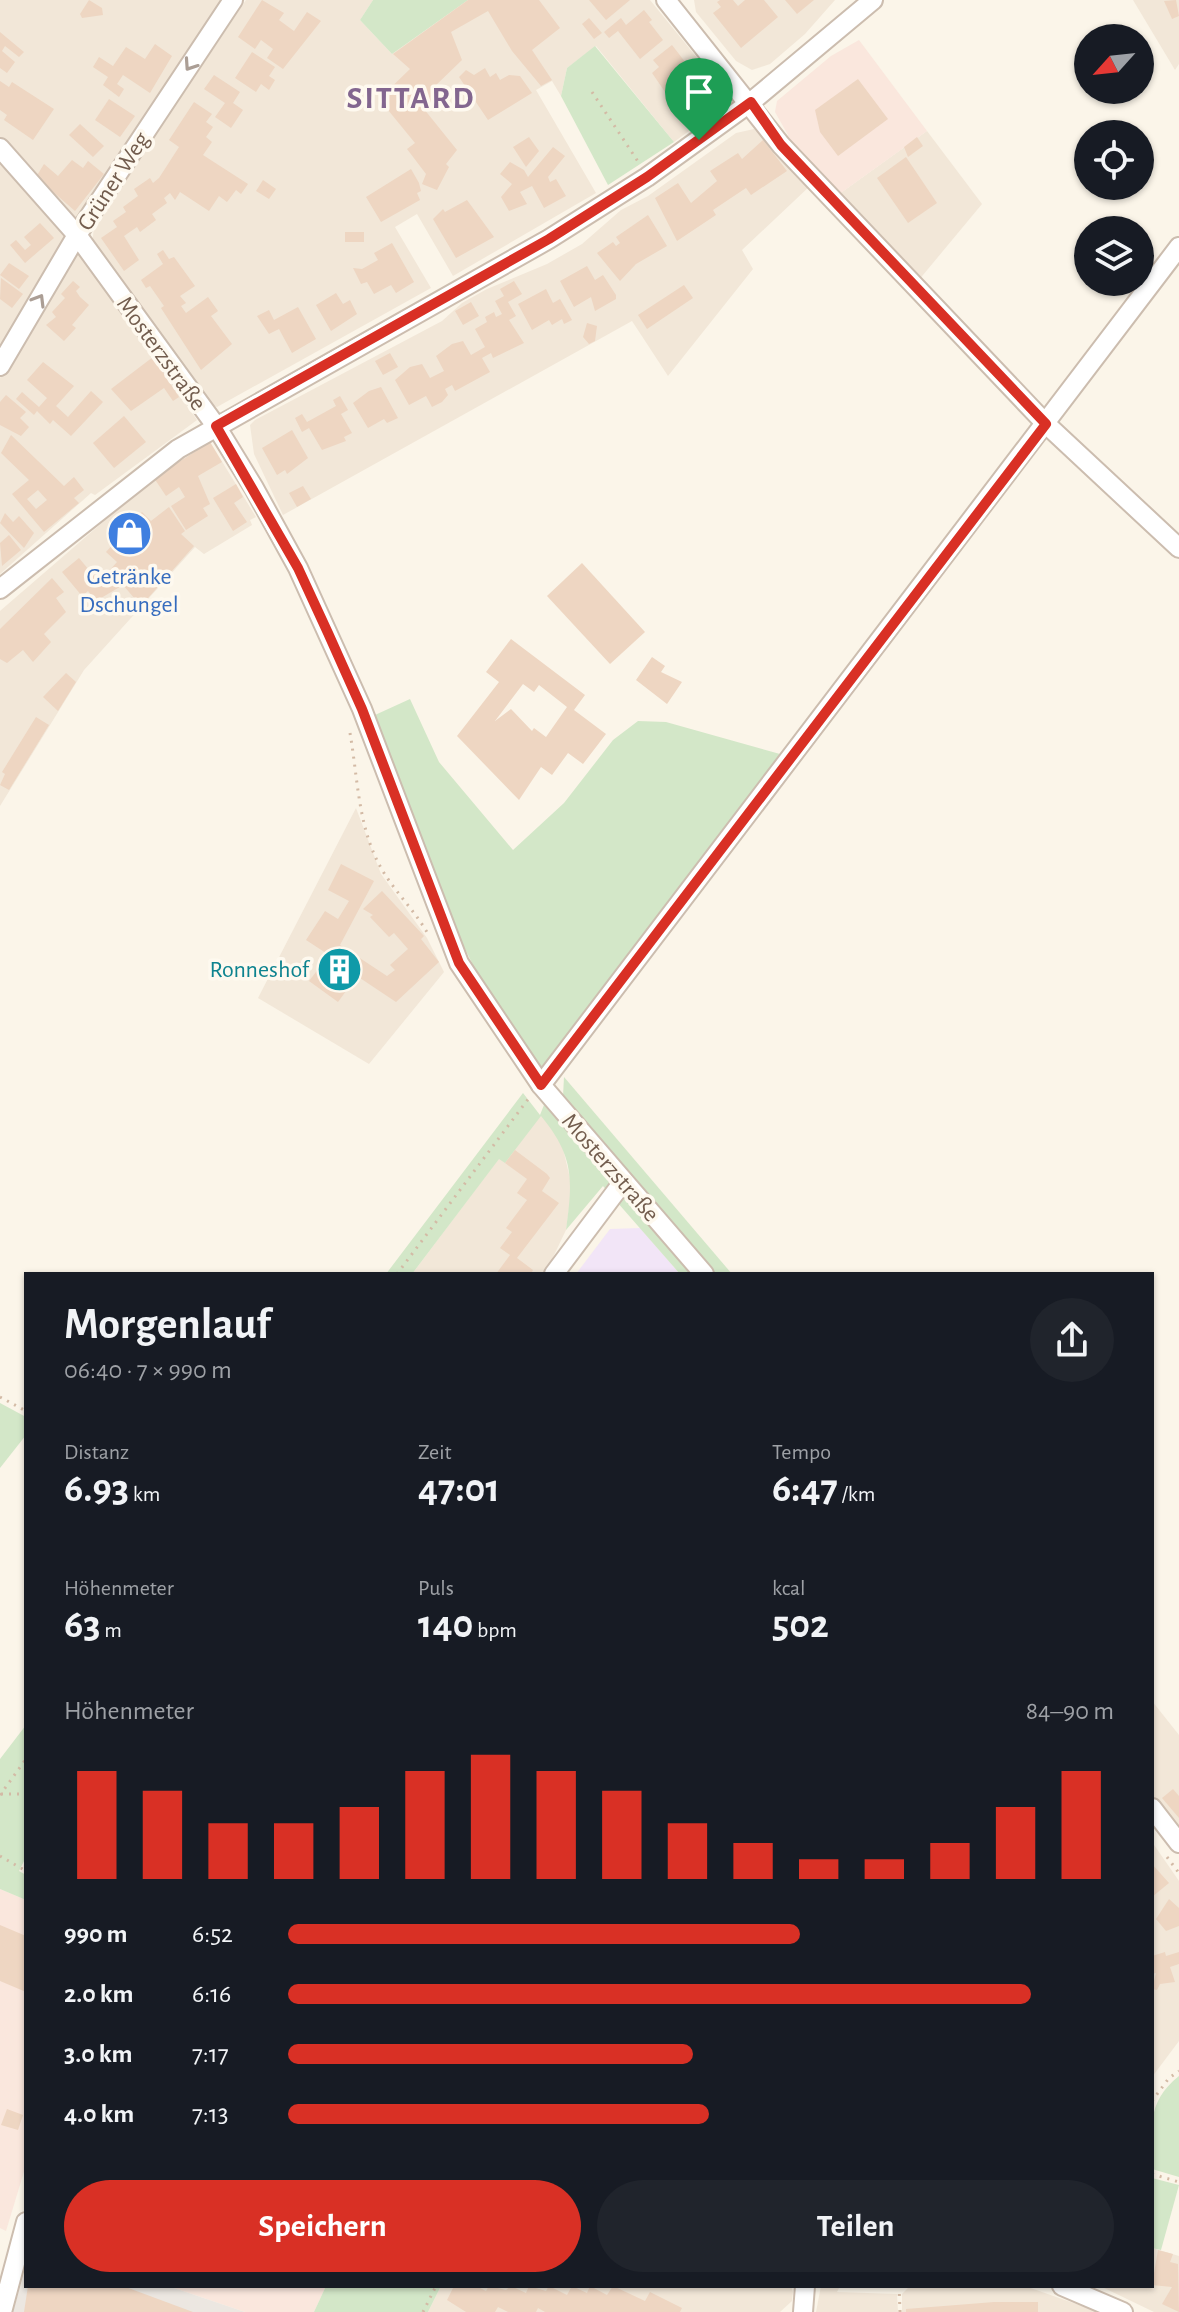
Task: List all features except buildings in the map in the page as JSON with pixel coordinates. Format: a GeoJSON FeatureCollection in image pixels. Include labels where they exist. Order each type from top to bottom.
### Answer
{"type":"FeatureCollection","features":[{"type":"Feature","properties":{"kind":"street","name":"Grüner Weg"},"geometry":{"type":"LineString","coordinates":[[0,366],[77,235],[233,0]]}},
{"type":"Feature","properties":{"kind":"street"},"geometry":{"type":"LineString","coordinates":[[0,589],[178,449],[549,239],[647,177],[751,102],[873,0]]}},
{"type":"Feature","properties":{"kind":"street"},"geometry":{"type":"LineString","coordinates":[[670,2],[751,102],[781,145],[1046,424],[1179,548]]}},
{"type":"Feature","properties":{"kind":"street","name":"Mosterzstraße"},"geometry":{"type":"LineString","coordinates":[[0,148],[77,235],[216,426],[298,568],[362,709],[459,963],[541,1085],[702,1272]]}},
{"type":"Feature","properties":{"kind":"street"},"geometry":{"type":"LineString","coordinates":[[541,1085],[1179,247]]}},
{"type":"Feature","properties":{"kind":"street"},"geometry":{"type":"LineString","coordinates":[[556,1272],[623,1182]]}},
{"type":"Feature","properties":{"kind":"street"},"geometry":{"type":"LineString","coordinates":[[1154,1811],[1179,1843]]}},
{"type":"Feature","properties":{"kind":"street"},"geometry":{"type":"LineString","coordinates":[[2,2312],[24,2230]]}},
{"type":"Feature","properties":{"kind":"street"},"geometry":{"type":"LineString","coordinates":[[803,2312],[805,2288]]}},
{"type":"Feature","properties":{"kind":"street"},"geometry":{"type":"LineString","coordinates":[[1067,2288],[1123,2312]]}},
{"type":"Feature","properties":{"kind":"path"},"geometry":{"type":"LineString","coordinates":[[592,92],[647,177]]}},
{"type":"Feature","properties":{"kind":"path"},"geometry":{"type":"LineString","coordinates":[[399,1272],[541,1085]]}},
{"type":"Feature","properties":{"kind":"path"},"geometry":{"type":"LineString","coordinates":[[0,1397],[24,1410]]}},
{"type":"Feature","properties":{"kind":"path"},"geometry":{"type":"LineString","coordinates":[[0,1794],[24,1762]]}},
{"type":"Feature","properties":{"kind":"path"},"geometry":{"type":"LineString","coordinates":[[0,1794],[24,1794]]}},
{"type":"Feature","properties":{"kind":"path"},"geometry":{"type":"LineString","coordinates":[[0,1856],[24,1870]]}},
{"type":"Feature","properties":{"kind":"path"},"geometry":{"type":"LineString","coordinates":[[1154,2098],[1169,2078],[1179,2071]]}},
{"type":"Feature","properties":{"kind":"path"},"geometry":{"type":"LineString","coordinates":[[1154,2175],[1179,2182]]}},
{"type":"Feature","properties":{"kind":"path"},"geometry":{"type":"LineString","coordinates":[[423,2312],[435,2288]]}},
{"type":"Feature","properties":{"kind":"path"},"geometry":{"type":"LineString","coordinates":[[899,2288],[900,2312]]}},
{"type":"Feature","properties":{"kind":"shaded area"},"geometry":{"type":"Polygon","coordinates":[[[0,0],[222,0],[75,223],[0,138],[0,0]]]}},
{"type":"Feature","properties":{"kind":"shaded area"},"geometry":{"type":"Polygon","coordinates":[[[246,0],[373,0],[360,20],[392,54],[468,0],[650,0],[716,81],[720,98],[712,114],[674,142],[596,46],[567,68],[561,96],[552,81],[536,90],[596,193],[453,276],[417,214],[395,227],[431,288],[217,407],[208,404],[92,245],[94,227],[246,0]]]}},
{"type":"Feature","properties":{"kind":"shaded area"},"geometry":{"type":"Polygon","coordinates":[[[694,0],[835,0],[805,34],[770,64],[752,70],[736,61],[696,12],[694,0]]]}},
{"type":"Feature","properties":{"kind":"shaded area"},"geometry":{"type":"Polygon","coordinates":[[[1133,0],[1179,0],[1179,64],[1175,70],[1154,35],[1154,24],[1147,24],[1133,0]]]}},
{"type":"Feature","properties":{"kind":"shaded area"},"geometry":{"type":"Polygon","coordinates":[[[859,40],[927,131],[838,195],[786,140],[788,135],[775,112],[777,101],[831,56],[859,40]]]}},
{"type":"Feature","properties":{"kind":"shaded area"},"geometry":{"type":"Polygon","coordinates":[[[754,129],[811,185],[742,250],[753,269],[668,376],[632,321],[283,515],[254,454],[250,425],[255,420],[442,321],[462,303],[487,289],[547,264],[582,244],[621,210],[648,196],[736,133],[754,129]]]}},
{"type":"Feature","properties":{"kind":"shaded area"},"geometry":{"type":"Polygon","coordinates":[[[927,131],[982,204],[918,281],[838,195],[927,131]]]}},
{"type":"Feature","properties":{"kind":"shaded area"},"geometry":{"type":"Polygon","coordinates":[[[0,161],[68,238],[0,349],[0,161]]]}},
{"type":"Feature","properties":{"kind":"shaded area"},"geometry":{"type":"Polygon","coordinates":[[[72,252],[80,252],[197,420],[95,495],[91,493],[0,574],[0,378],[72,252]]]}},
{"type":"Feature","properties":{"kind":"shaded area"},"geometry":{"type":"Polygon","coordinates":[[[210,442],[256,517],[250,520],[252,525],[204,554],[195,547],[84,670],[0,806],[0,611],[154,478],[210,442]]]}},
{"type":"Feature","properties":{"kind":"shaded area","name":"Ronneshof"},"geometry":{"type":"Polygon","coordinates":[[[356,808],[381,874],[427,938],[444,972],[369,1064],[258,998],[356,808]]]}},
{"type":"Feature","properties":{"kind":"shaded area"},"geometry":{"type":"Polygon","coordinates":[[[541,1115],[561,1140],[572,1187],[566,1230],[546,1272],[414,1272],[499,1158],[505,1162],[541,1115]]]}},
{"type":"Feature","properties":{"kind":"shaded area"},"geometry":{"type":"Polygon","coordinates":[[[640,1228],[678,1272],[578,1272],[610,1229],[640,1228]]]}},
{"type":"Feature","properties":{"kind":"shaded area"},"geometry":{"type":"Polygon","coordinates":[[[1154,1704],[1179,1735],[1179,1830],[1154,1798],[1154,1704]]]}},
{"type":"Feature","properties":{"kind":"shaded area"},"geometry":{"type":"Polygon","coordinates":[[[1154,1845],[1179,1881],[1179,2041],[1154,2074],[1154,1845]]]}},
{"type":"Feature","properties":{"kind":"shaded area"},"geometry":{"type":"Polygon","coordinates":[[[0,1889],[24,1899],[24,2172],[6,2231],[0,2228],[0,1889]]]}},
{"type":"Feature","properties":{"kind":"shaded area"},"geometry":{"type":"Polygon","coordinates":[[[1154,2249],[1179,2256],[1179,2312],[1154,2312],[1104,2288],[1154,2288],[1154,2249]]]}},
{"type":"Feature","properties":{"kind":"shaded area"},"geometry":{"type":"Polygon","coordinates":[[[24,2273],[24,2288],[174,2288],[245,2312],[13,2312],[24,2273]]]}},
{"type":"Feature","properties":{"kind":"shaded area"},"geometry":{"type":"Polygon","coordinates":[[[174,2288],[325,2288],[314,2312],[245,2312],[174,2288]]]}},
{"type":"Feature","properties":{"kind":"shaded area"},"geometry":{"type":"Polygon","coordinates":[[[440,2288],[792,2288],[793,2292],[792,2301],[780,2312],[428,2312],[440,2288]]]}},
{"type":"Feature","properties":{"kind":"shaded area"},"geometry":{"type":"Polygon","coordinates":[[[821,2288],[839,2288],[837,2292],[897,2294],[898,2312],[816,2312],[821,2288]]]}},
{"type":"Feature","properties":{"kind":"shaded area"},"geometry":{"type":"Polygon","coordinates":[[[908,2288],[1031,2288],[1099,2312],[902,2312],[902,2294],[908,2288]]]}},
{"type":"Feature","properties":{"kind":"green space"},"geometry":{"type":"Polygon","coordinates":[[[373,0],[468,0],[392,54],[360,20],[373,0]]]}},
{"type":"Feature","properties":{"kind":"green space"},"geometry":{"type":"Polygon","coordinates":[[[595,46],[674,142],[608,185],[561,96],[567,68],[595,46]]]}},
{"type":"Feature","properties":{"kind":"green space"},"geometry":{"type":"Polygon","coordinates":[[[410,699],[439,762],[513,850],[564,803],[613,740],[638,721],[666,722],[780,754],[540,1069],[481,981],[460,939],[375,715],[410,699]]]}},
{"type":"Feature","properties":{"kind":"green space"},"geometry":{"type":"Polygon","coordinates":[[[564,1077],[730,1272],[714,1272],[563,1096],[564,1077]]]}},
{"type":"Feature","properties":{"kind":"green space"},"geometry":{"type":"Polygon","coordinates":[[[523,1093],[540,1115],[544,1105],[693,1272],[678,1272],[603,1186],[566,1230],[570,1196],[568,1169],[560,1144],[541,1116],[505,1163],[499,1159],[414,1272],[388,1272],[523,1093]]]}},
{"type":"Feature","properties":{"kind":"green space"},"geometry":{"type":"Polygon","coordinates":[[[0,1403],[24,1416],[24,1438],[0,1468],[0,1403]]]}},
{"type":"Feature","properties":{"kind":"green space"},"geometry":{"type":"Polygon","coordinates":[[[24,1728],[24,1861],[19,1871],[24,1874],[24,1899],[0,1889],[0,1759],[24,1728]]]}},
{"type":"Feature","properties":{"kind":"green space"},"geometry":{"type":"Polygon","coordinates":[[[1179,2076],[1179,2177],[1154,2170],[1154,2114],[1160,2096],[1179,2076]]]}},
{"type":"Feature","properties":{"kind":"green space"},"geometry":{"type":"Polygon","coordinates":[[[1154,2179],[1179,2185],[1161,2250],[1154,2248],[1154,2179]]]}},
{"type":"Feature","properties":{"kind":"green space"},"geometry":{"type":"Polygon","coordinates":[[[325,2288],[440,2288],[428,2312],[314,2312],[325,2288]]]}},
{"type":"Feature","properties":{"kind":"place","name":"Getränke Dschungel"},"geometry":{"type":"Point","coordinates":[129,534]}},
{"type":"Feature","properties":{"kind":"place","name":"Ronneshof"},"geometry":{"type":"Point","coordinates":[340,969]}},
{"type":"Feature","properties":{"kind":"district","name":"SITTARD"},"geometry":{"type":"Point","coordinates":[411,97]}},
{"type":"Feature","properties":{"kind":"route"},"geometry":{"type":"LineString","coordinates":[[751,102],[781,145],[1046,424],[541,1085],[459,963],[362,709],[328,633],[298,568],[216,426],[549,239],[699,140],[751,102]]}}]}
